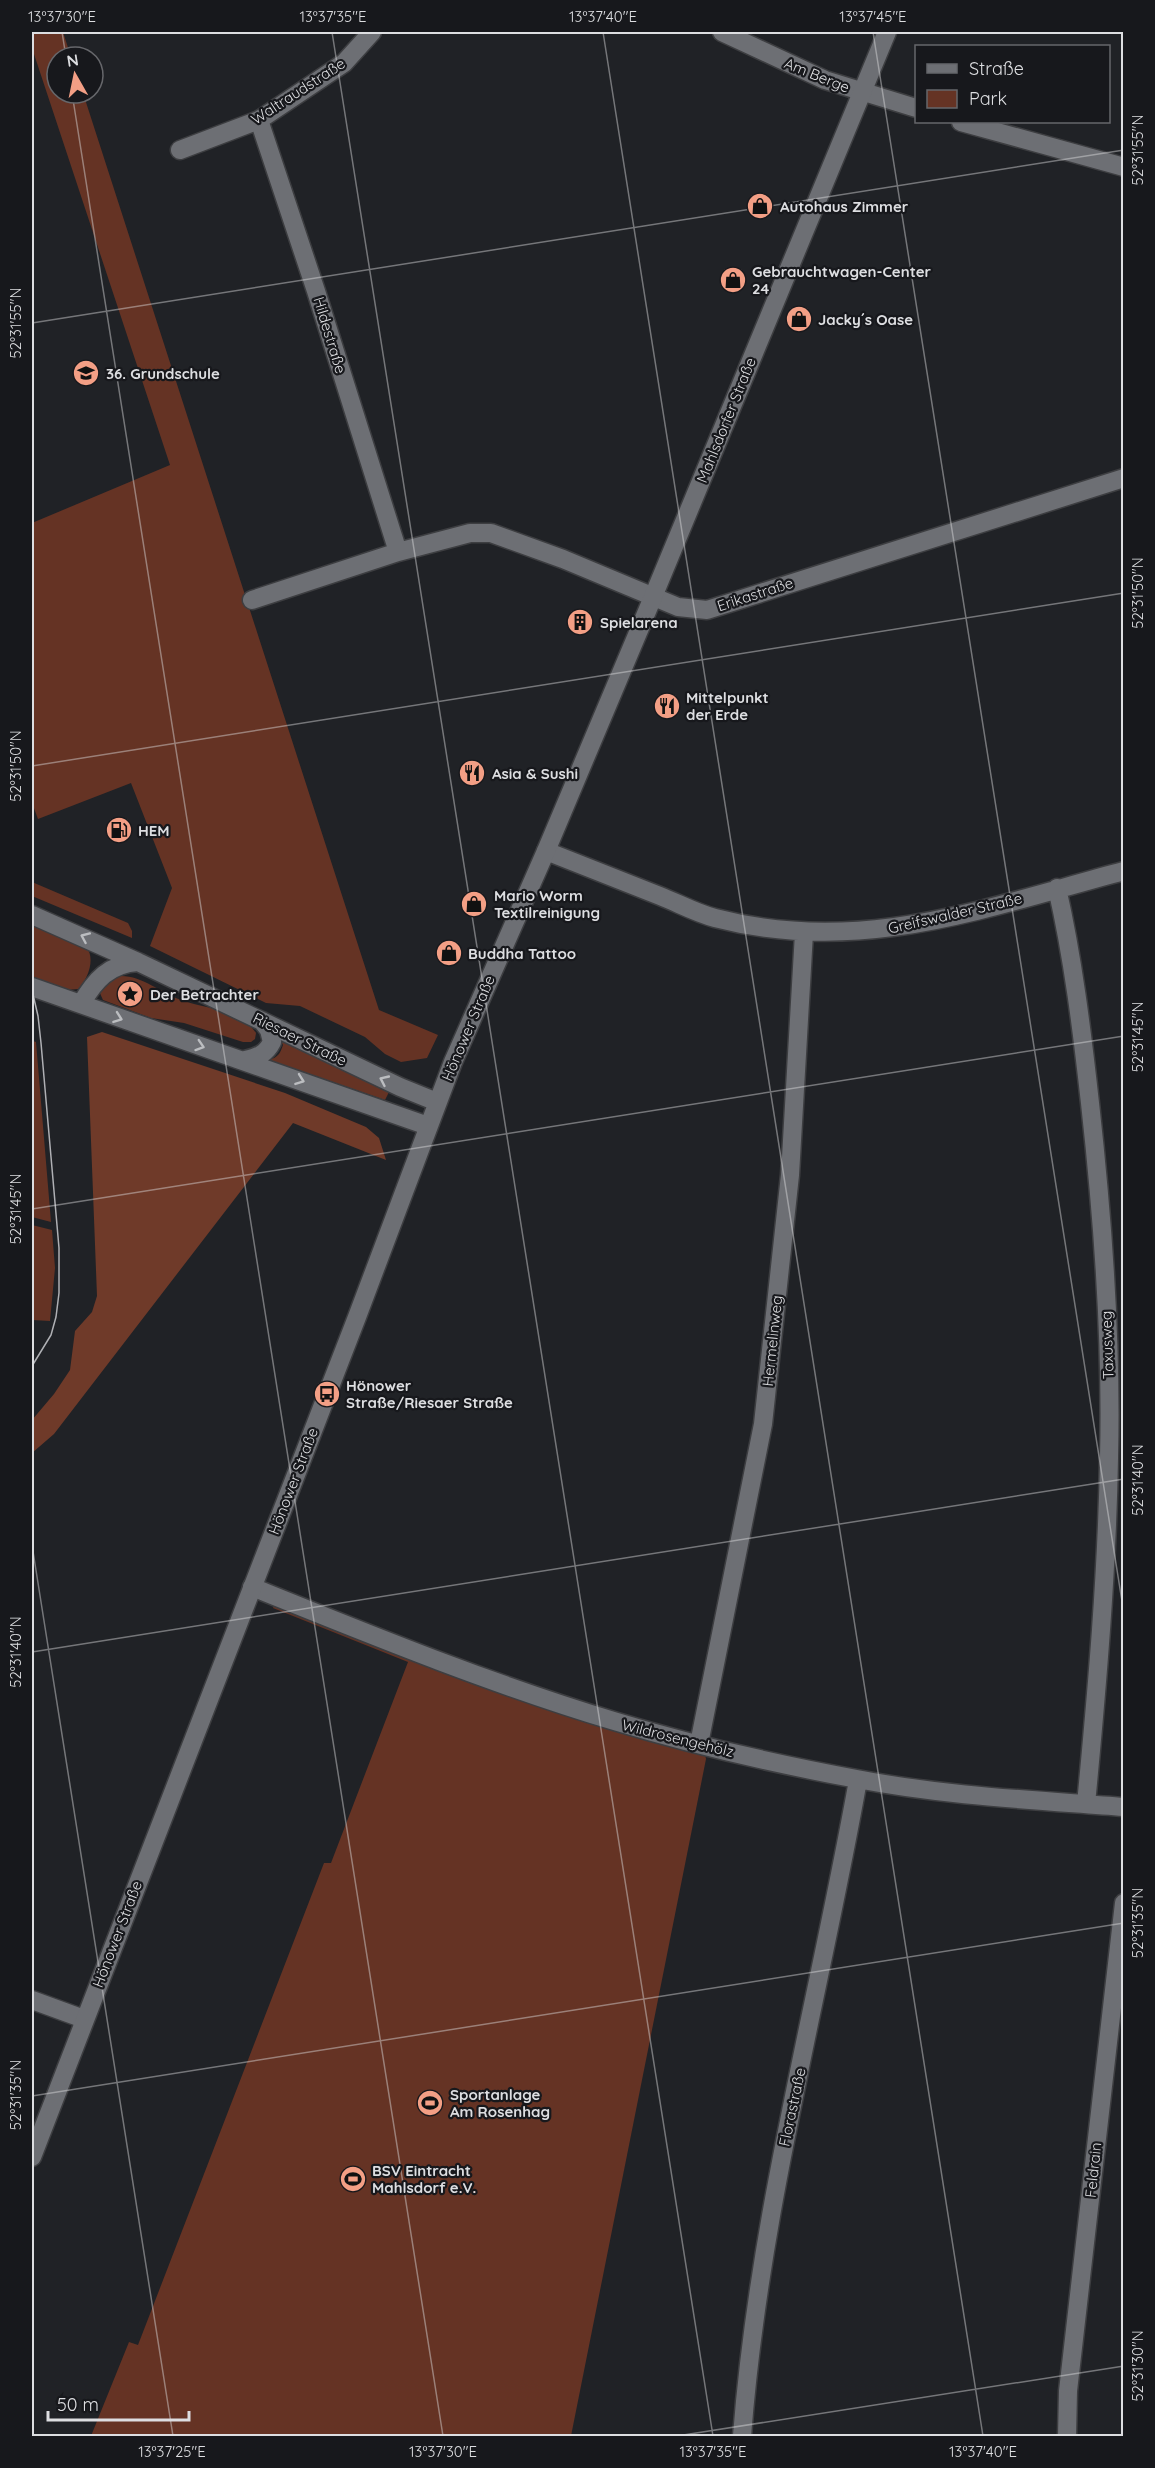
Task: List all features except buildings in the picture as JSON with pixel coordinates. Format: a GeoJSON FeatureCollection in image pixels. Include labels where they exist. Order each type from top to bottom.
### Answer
{"type":"FeatureCollection","features":[{"type":"Feature","properties":{"kind":"street","name":"Waltraudstraße"},"geometry":{"type":"LineString","coordinates":[[180,150],[259,120],[345,63],[372,32]]}},
{"type":"Feature","properties":{"kind":"street","name":"Am Berge"},"geometry":{"type":"LineString","coordinates":[[722,32],[825,80],[915,108]]}},
{"type":"Feature","properties":{"kind":"street","name":"Mahlsdorfer Straße"},"geometry":{"type":"LineString","coordinates":[[563,809],[886,32]]}},
{"type":"Feature","properties":{"kind":"street","name":"Hildestraße"},"geometry":{"type":"LineString","coordinates":[[259,120],[316,291],[398,552]]}},
{"type":"Feature","properties":{"kind":"street"},"geometry":{"type":"LineString","coordinates":[[965,123],[1124,167]]}},
{"type":"Feature","properties":{"kind":"street","name":"Erikastraße"},"geometry":{"type":"LineString","coordinates":[[252,600],[398,552],[470,533],[491,533],[563,559],[678,607],[707,610],[1124,478]]}},
{"type":"Feature","properties":{"kind":"street","name":"Hönower Straße"},"geometry":{"type":"LineString","coordinates":[[32,2157],[437,1102],[563,809]]}},
{"type":"Feature","properties":{"kind":"street","name":"Greifswalder Straße"},"geometry":{"type":"LineString","coordinates":[[546,851],[712,917],[752,926],[804,933],[852,932],[912,926],[1124,871]]}},
{"type":"Feature","properties":{"kind":"street","name":"Taxusweg"},"geometry":{"type":"LineString","coordinates":[[1057,888],[1083,1042],[1093,1125],[1108,1362],[1109,1456],[1105,1577],[1101,1650],[1086,1804]]}},
{"type":"Feature","properties":{"kind":"street","name":"Riesaer Straße"},"geometry":{"type":"LineString","coordinates":[[32,915],[138,962],[400,1087],[437,1102]]}},
{"type":"Feature","properties":{"kind":"street","name":"Hermelinweg"},"geometry":{"type":"LineString","coordinates":[[699,1744],[763,1424],[790,1175],[804,933]]}},
{"type":"Feature","properties":{"kind":"street"},"geometry":{"type":"LineString","coordinates":[[81,1004],[101,975],[117,965],[138,962]]}},
{"type":"Feature","properties":{"kind":"street"},"geometry":{"type":"LineString","coordinates":[[32,987],[428,1126]]}},
{"type":"Feature","properties":{"kind":"street"},"geometry":{"type":"LineString","coordinates":[[245,1060],[258,1057],[266,1052],[272,1042],[269,1030],[262,1021]]}},
{"type":"Feature","properties":{"kind":"street","name":"Wildrosengehölz"},"geometry":{"type":"LineString","coordinates":[[252,1587],[537,1696],[615,1721],[699,1744],[858,1780],[965,1795],[1124,1807]]}},
{"type":"Feature","properties":{"kind":"street","name":"Florastraße"},"geometry":{"type":"LineString","coordinates":[[742,2436],[754,2320],[772,2204],[858,1780]]}},
{"type":"Feature","properties":{"kind":"street","name":"Feldrain"},"geometry":{"type":"LineString","coordinates":[[1067,2436],[1068,2391],[1124,1903]]}},
{"type":"Feature","properties":{"kind":"street"},"geometry":{"type":"LineString","coordinates":[[32,2000],[84,2019]]}},
{"type":"Feature","properties":{"kind":"green space"},"geometry":{"type":"Polygon","coordinates":[[[32,32],[63,32],[67,45],[45,45],[45,87],[32,48],[32,32]]]}},
{"type":"Feature","properties":{"kind":"green space"},"geometry":{"type":"Polygon","coordinates":[[[51,105],[87,105],[379,1010],[438,1035],[427,1058],[401,1062],[385,1054],[365,1037],[300,1006],[266,1003],[150,946],[172,888],[131,783],[38,819],[32,803],[32,523],[170,465],[51,105]]]}},
{"type":"Feature","properties":{"kind":"green space"},"geometry":{"type":"Polygon","coordinates":[[[32,882],[128,923],[132,931],[132,938],[32,896],[32,882]]]}},
{"type":"Feature","properties":{"kind":"green space"},"geometry":{"type":"Polygon","coordinates":[[[32,924],[86,947],[90,957],[90,968],[78,989],[66,990],[32,977],[32,924]]]}},
{"type":"Feature","properties":{"kind":"green space"},"geometry":{"type":"Polygon","coordinates":[[[114,977],[137,979],[181,1000],[232,1014],[249,1025],[256,1033],[255,1039],[251,1042],[243,1042],[184,1023],[151,1018],[103,1000],[99,991],[114,977]]]}},
{"type":"Feature","properties":{"kind":"green space"},"geometry":{"type":"Polygon","coordinates":[[[280,1039],[389,1092],[385,1100],[269,1060],[281,1051],[283,1045],[280,1039]]]}},
{"type":"Feature","properties":{"kind":"green space"},"geometry":{"type":"Polygon","coordinates":[[[33,1041],[36,1042],[51,1222],[32,1217],[33,1041]]]}},
{"type":"Feature","properties":{"kind":"green space"},"geometry":{"type":"Polygon","coordinates":[[[32,1225],[52,1230],[55,1268],[50,1321],[32,1320],[32,1225]]]}},
{"type":"Feature","properties":{"kind":"green space","name":"Sportanlage Am Rosenhag"},"geometry":{"type":"Polygon","coordinates":[[[274,1605],[705,1754],[706,1759],[571,2436],[91,2436],[129,2342],[138,2345],[324,1863],[331,1863],[408,1662],[273,1608],[274,1605]]]}},
{"type":"Feature","properties":{"kind":"shaded area"},"geometry":{"type":"Polygon","coordinates":[[[102,1032],[285,1093],[366,1127],[379,1138],[386,1160],[293,1123],[54,1434],[32,1453],[32,1420],[70,1370],[75,1331],[92,1312],[97,1296],[87,1037],[102,1032]]]}},
{"type":"Feature","properties":{"kind":"tram line"},"geometry":{"type":"LineString","coordinates":[[32,990],[41,1043],[59,1248],[59,1293],[56,1317],[51,1335],[32,1366]]}},
{"type":"Feature","properties":{"kind":"place","name":"Autohaus Zimmer"},"geometry":{"type":"Point","coordinates":[760,206]}},
{"type":"Feature","properties":{"kind":"place","name":"Gebrauchtwagen-Center 24"},"geometry":{"type":"Point","coordinates":[733,280]}},
{"type":"Feature","properties":{"kind":"place","name":"Jacky´s Oase"},"geometry":{"type":"Point","coordinates":[799,319]}},
{"type":"Feature","properties":{"kind":"place","name":"36. Grundschule"},"geometry":{"type":"Point","coordinates":[86,373]}},
{"type":"Feature","properties":{"kind":"place","name":"Spielarena"},"geometry":{"type":"Point","coordinates":[580,622]}},
{"type":"Feature","properties":{"kind":"place","name":"Mittelpunkt der Erde"},"geometry":{"type":"Point","coordinates":[667,706]}},
{"type":"Feature","properties":{"kind":"place","name":"Asia & Sushi"},"geometry":{"type":"Point","coordinates":[472,773]}},
{"type":"Feature","properties":{"kind":"place","name":"HEM"},"geometry":{"type":"Point","coordinates":[119,830]}},
{"type":"Feature","properties":{"kind":"place","name":"Mario Worm Textilreinigung"},"geometry":{"type":"Point","coordinates":[474,904]}},
{"type":"Feature","properties":{"kind":"place","name":"Buddha Tattoo"},"geometry":{"type":"Point","coordinates":[449,953]}},
{"type":"Feature","properties":{"kind":"place","name":"Der Betrachter"},"geometry":{"type":"Point","coordinates":[130,994]}},
{"type":"Feature","properties":{"kind":"place","name":"Hönower Straße/Riesaer Straße"},"geometry":{"type":"Point","coordinates":[327,1394]}},
{"type":"Feature","properties":{"kind":"place","name":"Sportanlage Am Rosenhag"},"geometry":{"type":"Point","coordinates":[430,2103]}},
{"type":"Feature","properties":{"kind":"place","name":"BSV Eintracht Mahlsdorf e.V."},"geometry":{"type":"Point","coordinates":[353,2179]}}]}
